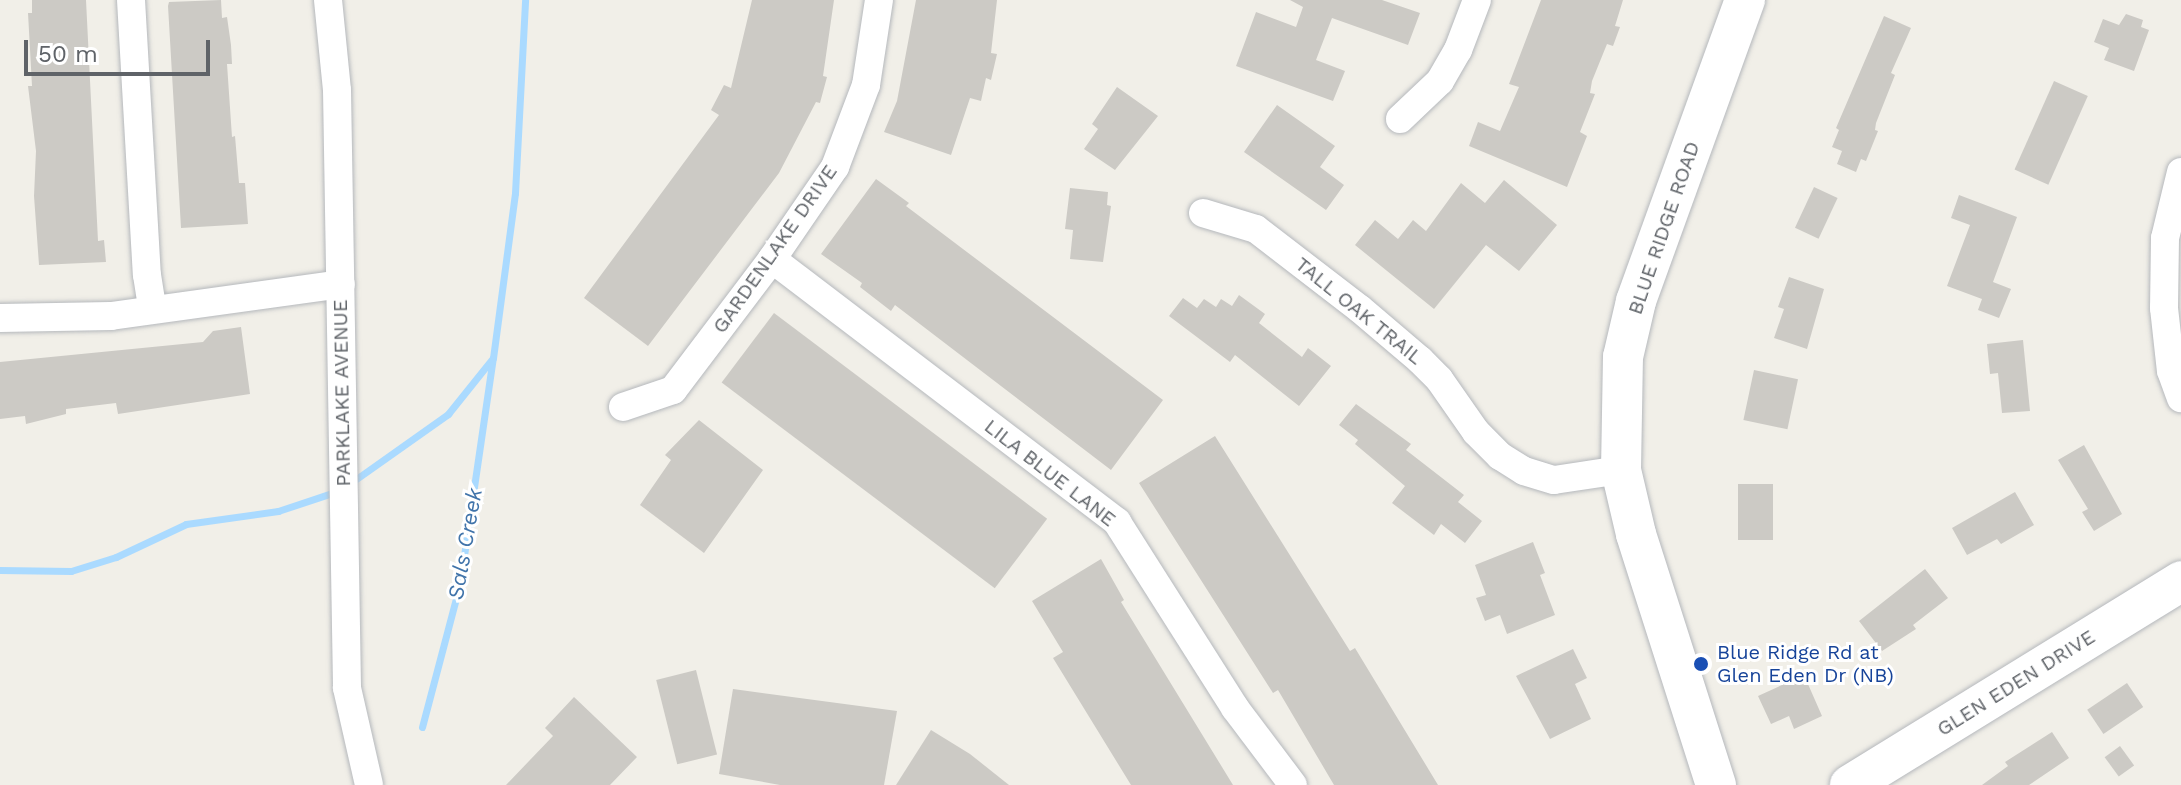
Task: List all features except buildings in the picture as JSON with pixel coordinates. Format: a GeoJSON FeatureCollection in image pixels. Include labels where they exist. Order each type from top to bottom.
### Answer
{"type":"FeatureCollection","features":[{"type":"Feature","properties":{"kind":"main road","name":"BLUE RIDGE ROAD"},"geometry":{"type":"LineString","coordinates":[[1716,785],[1636,534],[1621,470],[1623,357],[1636,301],[1745,0]]}},
{"type":"Feature","properties":{"kind":"main road","name":"GLEN EDEN DRIVE"},"geometry":{"type":"LineString","coordinates":[[1850,785],[2181,581]]}},
{"type":"Feature","properties":{"kind":"street"},"geometry":{"type":"LineString","coordinates":[[131,0],[147,275],[152,308]]}},
{"type":"Feature","properties":{"kind":"street","name":"PARKLAKE AVENUE"},"geometry":{"type":"LineString","coordinates":[[328,0],[337,90],[347,688],[369,785]]}},
{"type":"Feature","properties":{"kind":"street","name":"GARDENLAKE DRIVE"},"geometry":{"type":"LineString","coordinates":[[623,407],[673,390],[772,259],[835,167],[866,85],[879,0]]}},
{"type":"Feature","properties":{"kind":"street"},"geometry":{"type":"LineString","coordinates":[[1400,119],[1440,81],[1458,50],[1477,0]]}},
{"type":"Feature","properties":{"kind":"street"},"geometry":{"type":"LineString","coordinates":[[2181,172],[2165,238],[2164,308],[2171,371],[2181,398]]}},
{"type":"Feature","properties":{"kind":"street","name":"TALL OAK TRAIL"},"geometry":{"type":"LineString","coordinates":[[1203,213],[1256,229],[1360,309],[1439,379],[1476,432],[1500,456],[1524,471],[1554,480],[1621,470]]}},
{"type":"Feature","properties":{"kind":"street","name":"LILA BLUE LANE"},"geometry":{"type":"LineString","coordinates":[[772,259],[1117,522],[1235,708],[1293,785]]}},
{"type":"Feature","properties":{"kind":"street"},"geometry":{"type":"LineString","coordinates":[[0,318],[111,316],[341,284]]}},
{"type":"Feature","properties":{"kind":"waterway","name":"Sals Creek"},"geometry":{"type":"LineString","coordinates":[[422,727],[460,583],[493,358],[515,193],[525,0]]}},
{"type":"Feature","properties":{"kind":"waterway"},"geometry":{"type":"LineString","coordinates":[[352,482],[448,414],[492,359]]}},
{"type":"Feature","properties":{"kind":"waterway"},"geometry":{"type":"LineString","coordinates":[[0,570],[71,571],[116,557],[186,524],[278,511],[338,491]]}},
{"type":"Feature","properties":{"kind":"place","name":"Blue Ridge Rd at Glen Eden Dr (NB)"},"geometry":{"type":"Point","coordinates":[1701,664]}}]}
